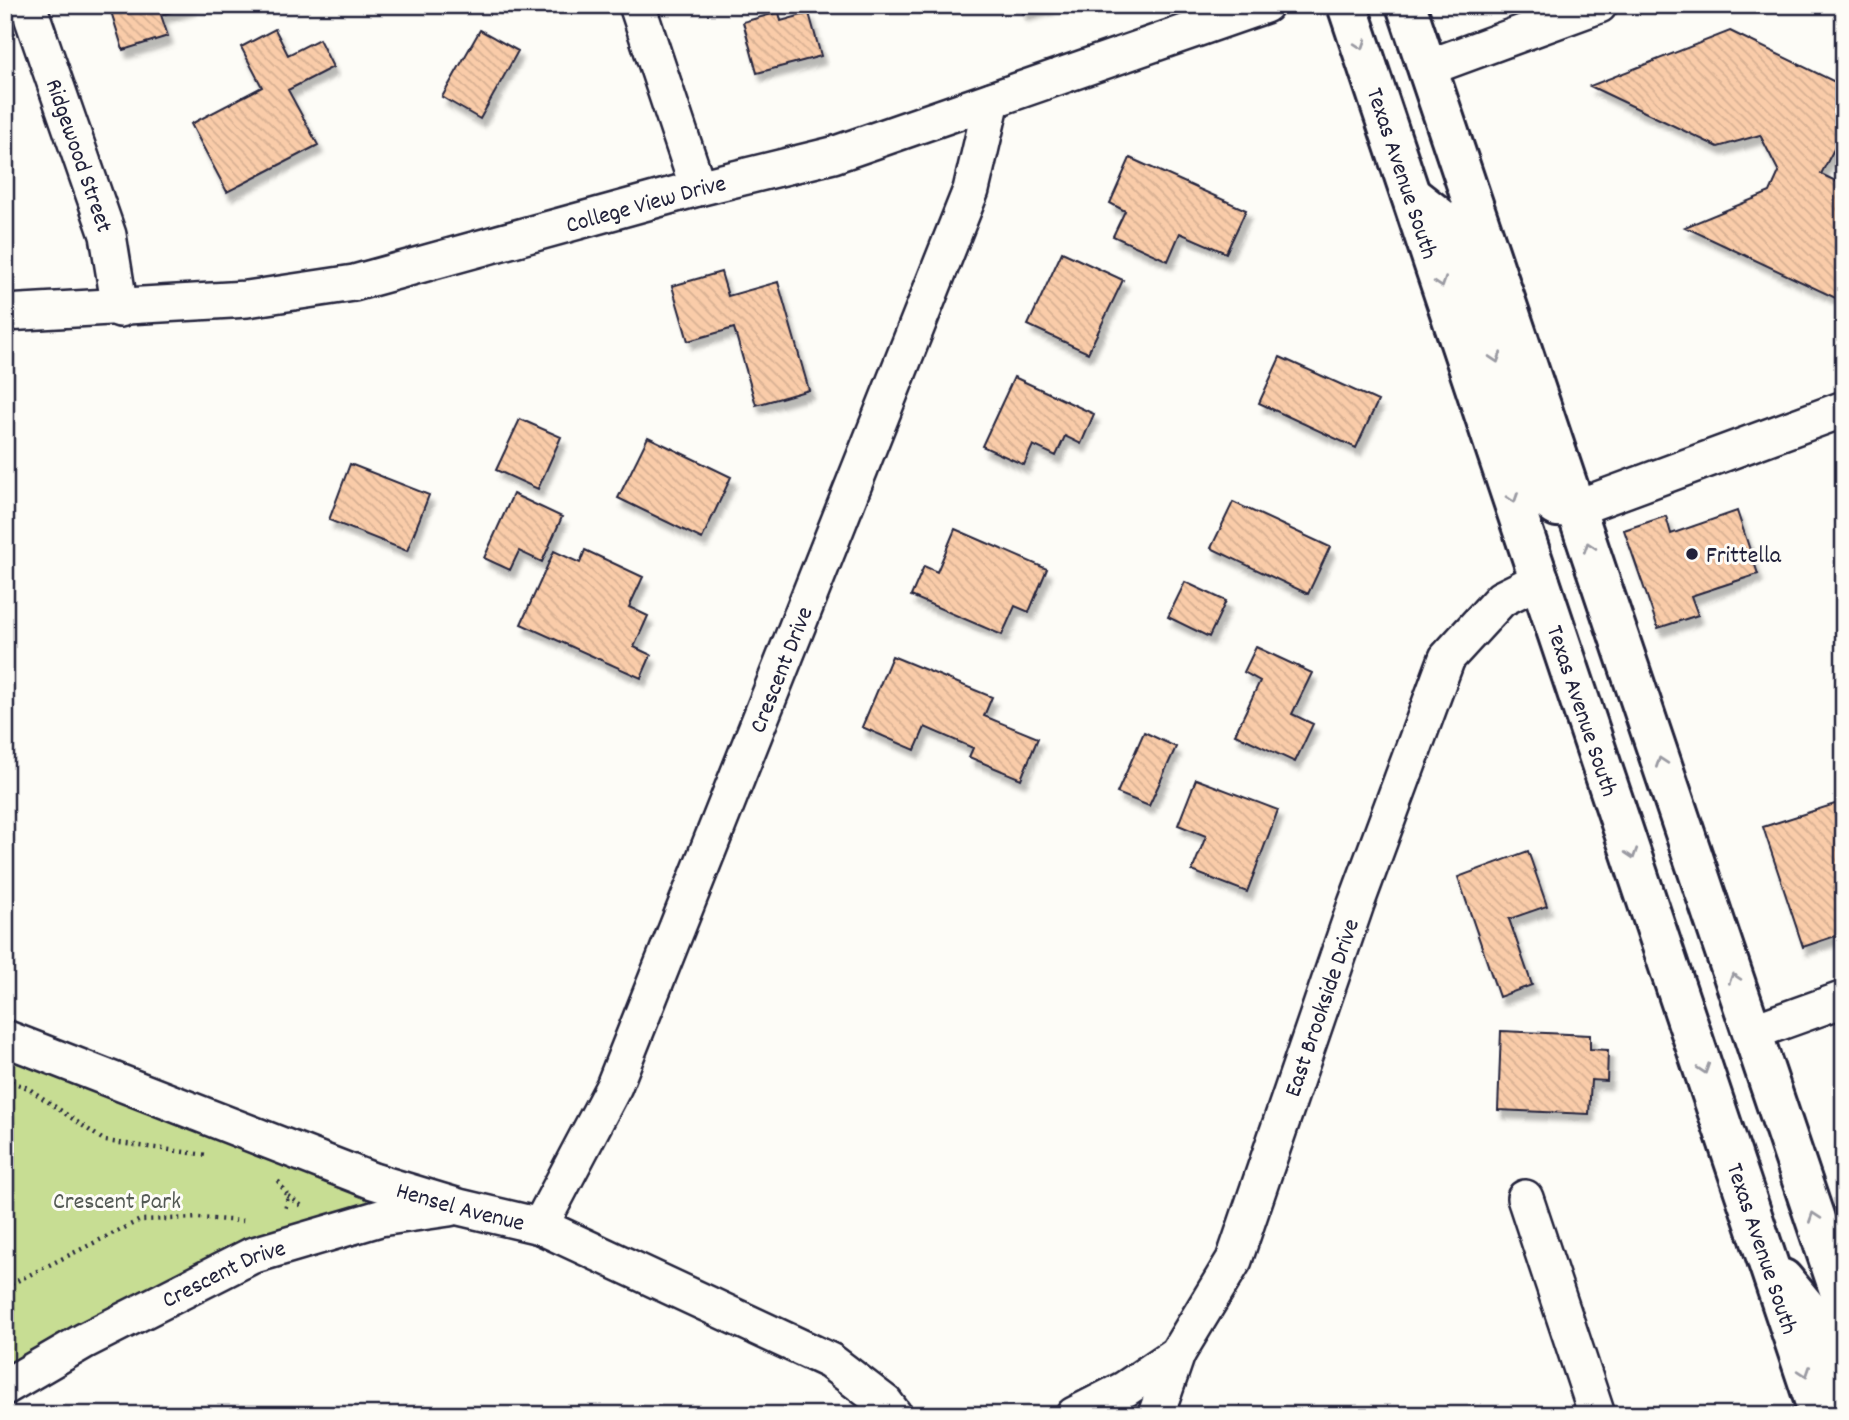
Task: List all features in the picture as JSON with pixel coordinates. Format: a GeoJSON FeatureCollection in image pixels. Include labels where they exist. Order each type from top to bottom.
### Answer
{"type":"FeatureCollection","features":[{"type":"Feature","properties":{"kind":"main road","name":"Texas Avenue South"},"geometry":{"type":"LineString","coordinates":[[1347,5],[1819,1415]]}},
{"type":"Feature","properties":{"kind":"main road"},"geometry":{"type":"LineString","coordinates":[[1406,5],[1844,1305]]}},
{"type":"Feature","properties":{"kind":"main road"},"geometry":{"type":"LineString","coordinates":[[1411,195],[1452,227],[1541,495],[1557,507],[1576,508]]}},
{"type":"Feature","properties":{"kind":"main road"},"geometry":{"type":"LineString","coordinates":[[1768,1261],[1819,1324],[1844,1396]]}},
{"type":"Feature","properties":{"kind":"street","name":"Ridgewood Street"},"geometry":{"type":"LineString","coordinates":[[28,5],[108,235],[120,309]]}},
{"type":"Feature","properties":{"kind":"street"},"geometry":{"type":"LineString","coordinates":[[637,5],[698,188]]}},
{"type":"Feature","properties":{"kind":"street","name":"College View Drive"},"geometry":{"type":"LineString","coordinates":[[5,313],[120,309],[247,299],[354,283],[698,188],[833,155],[1265,5]]}},
{"type":"Feature","properties":{"kind":"street"},"geometry":{"type":"LineString","coordinates":[[1427,68],[1599,5]]}},
{"type":"Feature","properties":{"kind":"street","name":"Crescent Drive"},"geometry":{"type":"LineString","coordinates":[[540,1226],[614,1086],[677,932],[971,190],[992,100]]}},
{"type":"Feature","properties":{"kind":"street"},"geometry":{"type":"LineString","coordinates":[[1576,508],[1844,410]]}},
{"type":"Feature","properties":{"kind":"street","name":"East Brookside Drive"},"geometry":{"type":"LineString","coordinates":[[1074,1415],[1125,1389],[1177,1354],[1234,1260],[1356,904],[1447,658],[1501,599],[1541,579]]}},
{"type":"Feature","properties":{"kind":"street"},"geometry":{"type":"LineString","coordinates":[[1752,1032],[1844,999]]}},
{"type":"Feature","properties":{"kind":"street","name":"Hensel Avenue"},"geometry":{"type":"LineString","coordinates":[[5,1038],[373,1181],[540,1226],[830,1361],[885,1403],[894,1415]]}},
{"type":"Feature","properties":{"kind":"street"},"geometry":{"type":"LineString","coordinates":[[1525,1198],[1597,1415]]}},
{"type":"Feature","properties":{"kind":"street","name":"Crescent Drive"},"geometry":{"type":"LineString","coordinates":[[5,1387],[84,1341],[251,1256],[380,1218],[459,1206]]}},
{"type":"Feature","properties":{"kind":"street"},"geometry":{"type":"LineString","coordinates":[[1156,1415],[1177,1354]]}},
{"type":"Feature","properties":{"kind":"path"},"geometry":{"type":"LineString","coordinates":[[5,1079],[29,1088],[105,1141],[216,1157]]}},
{"type":"Feature","properties":{"kind":"path"},"geometry":{"type":"LineString","coordinates":[[274,1176],[288,1196],[284,1212],[275,1216]]}},
{"type":"Feature","properties":{"kind":"path"},"geometry":{"type":"LineString","coordinates":[[5,1287],[140,1220],[198,1218],[257,1222]]}},
{"type":"Feature","properties":{"kind":"green space","name":"Crescent Park"},"geometry":{"type":"Polygon","coordinates":[[[5,1038],[459,1207],[251,1256],[5,1387],[5,1038]]]}},
{"type":"Feature","properties":{"kind":"building"},"geometry":{"type":"Polygon","coordinates":[[[109,5],[191,6],[161,15],[168,36],[123,50],[109,5]]]}},
{"type":"Feature","properties":{"kind":"building"},"geometry":{"type":"Polygon","coordinates":[[[1020,5],[1051,5],[1023,13],[1020,5]]]}},
{"type":"Feature","properties":{"kind":"building"},"geometry":{"type":"Polygon","coordinates":[[[779,12],[781,21],[809,13],[821,56],[757,73],[743,22],[779,12]]]}},
{"type":"Feature","properties":{"kind":"building"},"geometry":{"type":"Polygon","coordinates":[[[275,29],[288,55],[319,39],[333,67],[288,90],[318,145],[227,192],[191,124],[262,87],[241,47],[275,29]]]}},
{"type":"Feature","properties":{"kind":"building"},"geometry":{"type":"Polygon","coordinates":[[[480,30],[518,51],[480,119],[442,97],[480,30]]]}},
{"type":"Feature","properties":{"kind":"building"},"geometry":{"type":"Polygon","coordinates":[[[1730,31],[1835,82],[1844,66],[1844,130],[1821,174],[1844,185],[1844,302],[1685,227],[1770,192],[1779,172],[1760,135],[1718,147],[1590,86],[1730,31]]]}},
{"type":"Feature","properties":{"kind":"building"},"geometry":{"type":"Polygon","coordinates":[[[1130,158],[1246,210],[1226,253],[1180,233],[1168,261],[1113,236],[1125,211],[1110,203],[1130,158]]]}},
{"type":"Feature","properties":{"kind":"building"},"geometry":{"type":"Polygon","coordinates":[[[1062,252],[1123,280],[1088,353],[1028,325],[1062,252]]]}},
{"type":"Feature","properties":{"kind":"building"},"geometry":{"type":"Polygon","coordinates":[[[721,272],[728,296],[778,282],[809,390],[756,405],[734,328],[688,341],[672,286],[721,272]]]}},
{"type":"Feature","properties":{"kind":"building"},"geometry":{"type":"Polygon","coordinates":[[[1280,357],[1378,401],[1356,448],[1259,403],[1280,357]]]}},
{"type":"Feature","properties":{"kind":"building"},"geometry":{"type":"Polygon","coordinates":[[[1014,377],[1094,414],[1081,444],[1065,436],[1056,456],[1033,445],[1024,465],[982,446],[1014,377]]]}},
{"type":"Feature","properties":{"kind":"building"},"geometry":{"type":"Polygon","coordinates":[[[520,419],[561,437],[538,489],[496,470],[520,419]]]}},
{"type":"Feature","properties":{"kind":"building"},"geometry":{"type":"Polygon","coordinates":[[[648,437],[731,477],[702,539],[618,498],[648,437]]]}},
{"type":"Feature","properties":{"kind":"building"},"geometry":{"type":"Polygon","coordinates":[[[350,464],[429,495],[407,551],[329,520],[350,464]]]}},
{"type":"Feature","properties":{"kind":"building"},"geometry":{"type":"Polygon","coordinates":[[[513,494],[562,517],[542,562],[519,551],[510,570],[484,558],[513,494]]]}},
{"type":"Feature","properties":{"kind":"building"},"geometry":{"type":"Polygon","coordinates":[[[1233,502],[1330,547],[1308,594],[1211,548],[1233,502]]]}},
{"type":"Feature","properties":{"kind":"building","name":"Frittella"},"geometry":{"type":"Polygon","coordinates":[[[1737,511],[1758,574],[1691,596],[1698,615],[1658,628],[1624,530],[1666,516],[1671,534],[1737,511]]]}},
{"type":"Feature","properties":{"kind":"building"},"geometry":{"type":"Polygon","coordinates":[[[955,529],[1047,569],[1029,612],[1015,606],[1002,635],[911,596],[924,566],[937,572],[955,529]]]}},
{"type":"Feature","properties":{"kind":"building"},"geometry":{"type":"Polygon","coordinates":[[[585,550],[643,577],[629,607],[648,616],[634,647],[651,655],[641,678],[521,624],[554,551],[580,563],[585,550]]]}},
{"type":"Feature","properties":{"kind":"building"},"geometry":{"type":"Polygon","coordinates":[[[1185,582],[1226,601],[1209,637],[1168,617],[1185,582]]]}},
{"type":"Feature","properties":{"kind":"building"},"geometry":{"type":"Polygon","coordinates":[[[1256,647],[1312,673],[1292,714],[1313,724],[1295,762],[1235,734],[1260,681],[1244,672],[1256,647]]]}},
{"type":"Feature","properties":{"kind":"building"},"geometry":{"type":"Polygon","coordinates":[[[892,656],[992,697],[984,716],[1038,738],[1021,779],[969,757],[973,748],[925,727],[915,750],[862,727],[892,656]]]}},
{"type":"Feature","properties":{"kind":"building"},"geometry":{"type":"Polygon","coordinates":[[[1144,732],[1176,747],[1149,806],[1117,793],[1144,732]]]}},
{"type":"Feature","properties":{"kind":"building"},"geometry":{"type":"Polygon","coordinates":[[[1196,779],[1278,810],[1247,892],[1192,871],[1206,836],[1178,825],[1196,779]]]}},
{"type":"Feature","properties":{"kind":"building"},"geometry":{"type":"Polygon","coordinates":[[[1844,801],[1844,933],[1803,947],[1763,827],[1844,801]]]}},
{"type":"Feature","properties":{"kind":"building"},"geometry":{"type":"Polygon","coordinates":[[[1528,851],[1547,906],[1509,919],[1532,985],[1499,997],[1458,877],[1528,851]]]}},
{"type":"Feature","properties":{"kind":"building"},"geometry":{"type":"Polygon","coordinates":[[[1501,1031],[1590,1035],[1590,1049],[1608,1050],[1607,1081],[1591,1080],[1589,1114],[1498,1110],[1501,1031]]]}},
{"type":"Feature","properties":{"kind":"place","name":"Frittella"},"geometry":{"type":"Point","coordinates":[1692,554]}}]}
